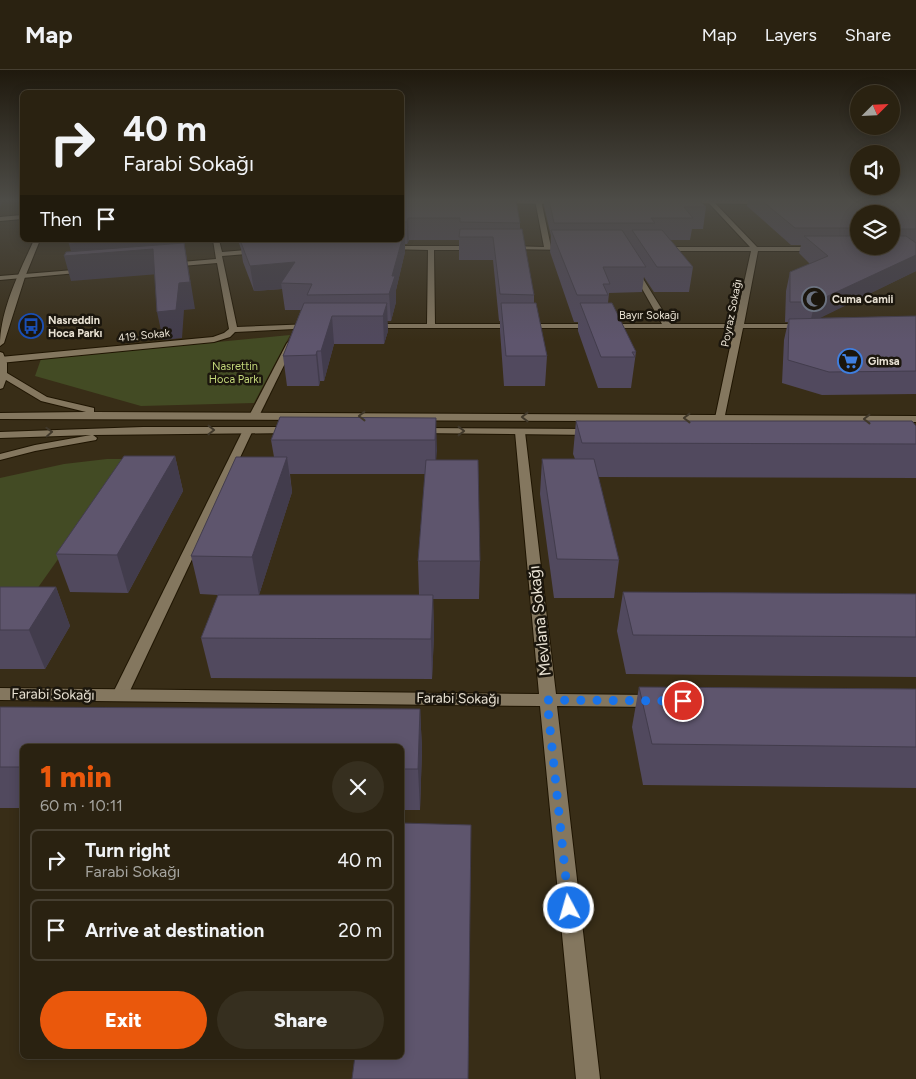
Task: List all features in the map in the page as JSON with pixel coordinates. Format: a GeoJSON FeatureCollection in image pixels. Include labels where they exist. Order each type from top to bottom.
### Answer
{"type":"FeatureCollection","features":[{"type":"Feature","properties":{"kind":"street"},"geometry":{"type":"LineString","coordinates":[[0,344],[21,277],[34,247]]}},
{"type":"Feature","properties":{"kind":"street"},"geometry":{"type":"LineString","coordinates":[[217,247],[230,333],[300,326],[323,326]]}},
{"type":"Feature","properties":{"kind":"street"},"geometry":{"type":"LineString","coordinates":[[379,248],[490,248]]}},
{"type":"Feature","properties":{"kind":"street"},"geometry":{"type":"LineString","coordinates":[[431,248],[431,326]]}},
{"type":"Feature","properties":{"kind":"street"},"geometry":{"type":"LineString","coordinates":[[499,248],[576,249]]}},
{"type":"Feature","properties":{"kind":"street"},"geometry":{"type":"LineString","coordinates":[[650,249],[824,250]]}},
{"type":"Feature","properties":{"kind":"street","name":"Poyraz Sokağı"},"geometry":{"type":"LineString","coordinates":[[720,418],[755,249]]}},
{"type":"Feature","properties":{"kind":"street"},"geometry":{"type":"LineString","coordinates":[[160,266],[267,251]]}},
{"type":"Feature","properties":{"kind":"street"},"geometry":{"type":"LineString","coordinates":[[627,257],[668,326]]}},
{"type":"Feature","properties":{"kind":"street"},"geometry":{"type":"LineString","coordinates":[[0,278],[90,271]]}},
{"type":"Feature","properties":{"kind":"street"},"geometry":{"type":"LineString","coordinates":[[254,416],[300,326]]}},
{"type":"Feature","properties":{"kind":"street","name":"Bayır Sokağı"},"geometry":{"type":"LineString","coordinates":[[362,326],[808,326]]}},
{"type":"Feature","properties":{"kind":"street","name":"419. Sokak"},"geometry":{"type":"LineString","coordinates":[[1,358],[214,339],[230,333]]}},
{"type":"Feature","properties":{"kind":"street"},"geometry":{"type":"LineString","coordinates":[[0,386],[3,374],[1,358]]}},
{"type":"Feature","properties":{"kind":"street"},"geometry":{"type":"LineString","coordinates":[[3,374],[44,399],[111,415]]}},
{"type":"Feature","properties":{"kind":"street"},"geometry":{"type":"LineString","coordinates":[[0,416],[916,419]]}},
{"type":"Feature","properties":{"kind":"street"},"geometry":{"type":"LineString","coordinates":[[0,457],[35,448],[143,430]]}},
{"type":"Feature","properties":{"kind":"street"},"geometry":{"type":"LineString","coordinates":[[0,435],[143,430],[305,430]]}},
{"type":"Feature","properties":{"kind":"street"},"geometry":{"type":"LineString","coordinates":[[120,695],[248,430]]}},
{"type":"Feature","properties":{"kind":"street"},"geometry":{"type":"LineString","coordinates":[[408,431],[606,432]]}},
{"type":"Feature","properties":{"kind":"street","name":"Mevlana Sokağı"},"geometry":{"type":"LineString","coordinates":[[520,432],[588,1079]]}},
{"type":"Feature","properties":{"kind":"street","name":"Farabi Sokağı"},"geometry":{"type":"LineString","coordinates":[[0,694],[666,701]]}},
{"type":"Feature","properties":{"kind":"green space","name":"Nasrettin Hoca Parkı"},"geometry":{"type":"Polygon","coordinates":[[[290,335],[254,403],[141,406],[35,376],[41,359],[290,335]]]}},
{"type":"Feature","properties":{"kind":"green space"},"geometry":{"type":"Polygon","coordinates":[[[107,459],[129,459],[32,596],[0,598],[0,478],[64,464],[107,459]]]}},
{"type":"Feature","properties":{"kind":"building"},"geometry":{"type":"Polygon","coordinates":[[[130,247],[185,247],[190,282],[179,283],[176,310],[157,312],[153,249],[64,256],[66,252],[130,247]]]}},
{"type":"Feature","properties":{"kind":"building"},"geometry":{"type":"Polygon","coordinates":[[[243,247],[400,247],[392,276],[395,276],[389,294],[307,295],[312,284],[281,283],[295,262],[250,266],[243,247]]]}},
{"type":"Feature","properties":{"kind":"building"},"geometry":{"type":"Polygon","coordinates":[[[494,247],[525,247],[534,295],[500,294],[494,247]]]}},
{"type":"Feature","properties":{"kind":"building"},"geometry":{"type":"Polygon","coordinates":[[[558,247],[633,247],[646,267],[603,267],[610,284],[603,284],[608,295],[577,295],[558,247]]]}},
{"type":"Feature","properties":{"kind":"building"},"geometry":{"type":"Polygon","coordinates":[[[644,247],[676,247],[693,267],[657,267],[644,247]]]}},
{"type":"Feature","properties":{"kind":"building"},"geometry":{"type":"Polygon","coordinates":[[[817,247],[850,247],[850,255],[900,255],[900,247],[916,247],[916,255],[815,302],[790,302],[790,272],[828,256],[817,247]]]}},
{"type":"Feature","properties":{"kind":"building"},"geometry":{"type":"Polygon","coordinates":[[[304,303],[387,303],[383,316],[332,316],[321,351],[317,351],[316,355],[283,356],[304,303]]]}},
{"type":"Feature","properties":{"kind":"building"},"geometry":{"type":"Polygon","coordinates":[[[501,303],[536,303],[547,356],[506,356],[501,303]]]}},
{"type":"Feature","properties":{"kind":"building"},"geometry":{"type":"Polygon","coordinates":[[[580,303],[612,303],[636,352],[632,352],[635,357],[601,357],[580,303]]]}},
{"type":"Feature","properties":{"kind":"building"},"geometry":{"type":"Polygon","coordinates":[[[916,316],[916,371],[829,372],[788,360],[789,319],[916,316]]]}},
{"type":"Feature","properties":{"kind":"building"},"geometry":{"type":"Polygon","coordinates":[[[280,417],[436,418],[435,440],[271,440],[280,417]]]}},
{"type":"Feature","properties":{"kind":"building"},"geometry":{"type":"Polygon","coordinates":[[[576,421],[912,421],[916,426],[916,444],[582,443],[576,421]]]}},
{"type":"Feature","properties":{"kind":"building"},"geometry":{"type":"Polygon","coordinates":[[[124,456],[175,456],[117,555],[56,554],[124,456]]]}},
{"type":"Feature","properties":{"kind":"building"},"geometry":{"type":"Polygon","coordinates":[[[236,457],[287,457],[252,557],[191,556],[236,457]]]}},
{"type":"Feature","properties":{"kind":"building"},"geometry":{"type":"Polygon","coordinates":[[[542,459],[594,459],[619,560],[557,559],[542,459]]]}},
{"type":"Feature","properties":{"kind":"building"},"geometry":{"type":"Polygon","coordinates":[[[426,460],[478,460],[480,561],[418,561],[426,460]]]}},
{"type":"Feature","properties":{"kind":"building"},"geometry":{"type":"Polygon","coordinates":[[[0,587],[56,587],[29,630],[0,630],[0,587]]]}},
{"type":"Feature","properties":{"kind":"building"},"geometry":{"type":"Polygon","coordinates":[[[623,592],[916,594],[916,637],[633,635],[623,592]]]}},
{"type":"Feature","properties":{"kind":"building"},"geometry":{"type":"Polygon","coordinates":[[[218,595],[433,595],[431,639],[201,638],[218,595]]]}},
{"type":"Feature","properties":{"kind":"building"},"geometry":{"type":"Polygon","coordinates":[[[639,687],[916,689],[916,747],[652,744],[639,687]]]}},
{"type":"Feature","properties":{"kind":"building"},"geometry":{"type":"Polygon","coordinates":[[[0,707],[420,709],[418,769],[404,769],[404,744],[20,744],[20,767],[0,767],[0,707]]]}},
{"type":"Feature","properties":{"kind":"building"},"geometry":{"type":"Polygon","coordinates":[[[404,823],[471,825],[468,1079],[352,1079],[355,1059],[404,1059],[404,823]]]}},
{"type":"Feature","properties":{"kind":"place","name":"Cuma Camii"},"geometry":{"type":"Point","coordinates":[814,299]}},
{"type":"Feature","properties":{"kind":"place","name":"Nasreddin Hoca Parkı"},"geometry":{"type":"Point","coordinates":[31,326]}},
{"type":"Feature","properties":{"kind":"place","name":"Gimsa"},"geometry":{"type":"Point","coordinates":[850,361]}},
{"type":"Feature","properties":{"kind":"route"},"geometry":{"type":"LineString","coordinates":[[569,908],[547,700],[683,701]]}}]}
